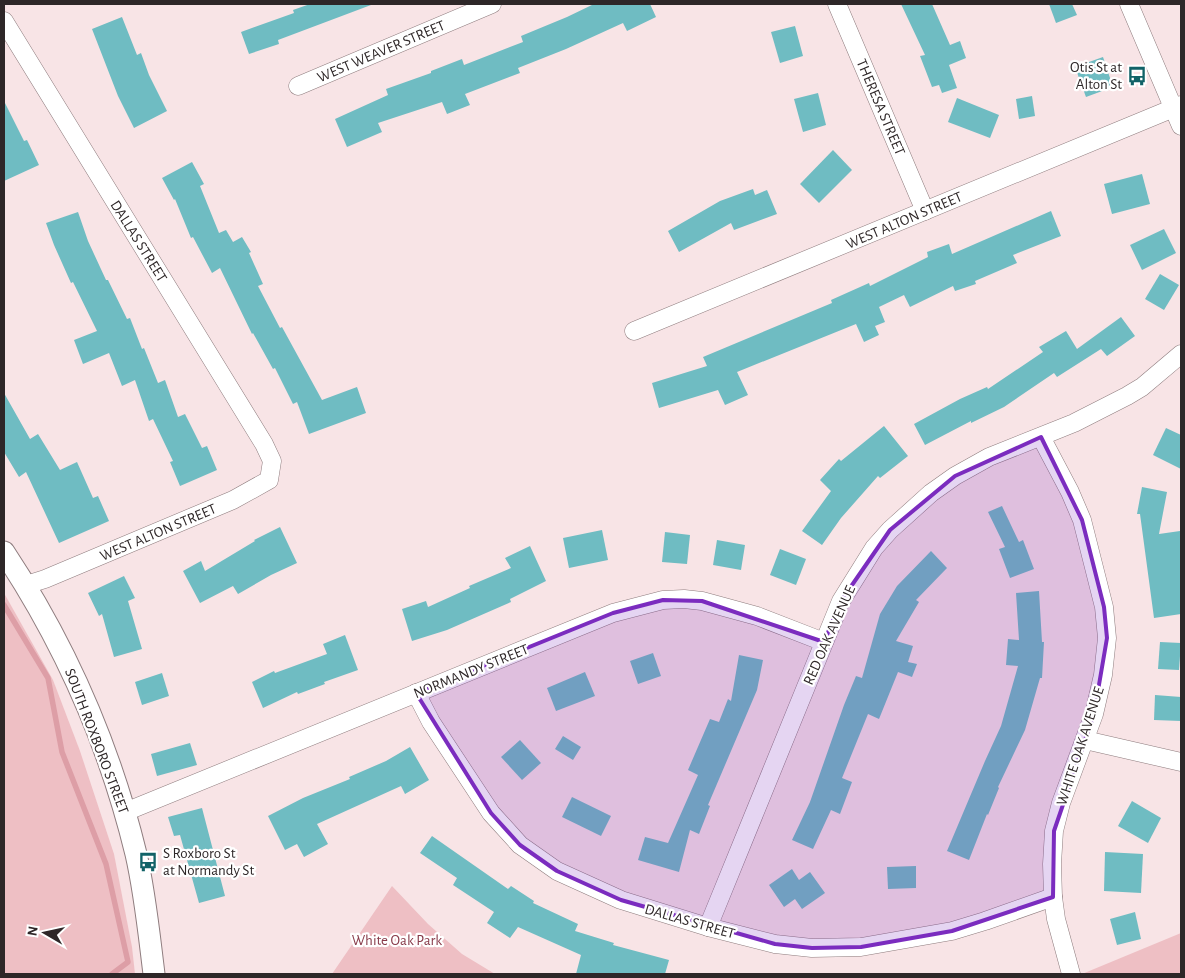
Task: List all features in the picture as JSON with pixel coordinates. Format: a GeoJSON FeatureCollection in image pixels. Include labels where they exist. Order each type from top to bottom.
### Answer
{"type":"FeatureCollection","features":[{"type":"Feature","properties":{"kind":"street","name":"WEST WEAVER STREET"},"geometry":{"type":"LineString","coordinates":[[298,86],[492,4]]}},
{"type":"Feature","properties":{"kind":"street","name":"THERESA STREET"},"geometry":{"type":"LineString","coordinates":[[837,4],[925,211]]}},
{"type":"Feature","properties":{"kind":"street"},"geometry":{"type":"LineString","coordinates":[[1129,4],[1177,106],[1181,126]]}},
{"type":"Feature","properties":{"kind":"street","name":"DALLAS STREET"},"geometry":{"type":"LineString","coordinates":[[4,21],[254,427],[272,461]]}},
{"type":"Feature","properties":{"kind":"street","name":"WEST ALTON STREET"},"geometry":{"type":"LineString","coordinates":[[634,332],[1177,106]]}},
{"type":"Feature","properties":{"kind":"street","name":"RED OAK AVENUE"},"geometry":{"type":"LineString","coordinates":[[708,927],[841,601],[874,548],[890,530],[931,493],[955,476],[989,457],[1041,436],[1127,396],[1142,387],[1181,354]]}},
{"type":"Feature","properties":{"kind":"street","name":"WHITE OAK AVENUE"},"geometry":{"type":"LineString","coordinates":[[1041,436],[1082,520],[1104,607],[1107,638],[1103,675],[1094,714],[1061,803],[1054,831],[1052,897],[1071,974]]}},
{"type":"Feature","properties":{"kind":"street","name":"WEST ALTON STREET"},"geometry":{"type":"LineString","coordinates":[[26,585],[45,579],[234,500],[269,480],[272,461]]}},
{"type":"Feature","properties":{"kind":"street","name":"SOUTH ROXBORO STREET"},"geometry":{"type":"LineString","coordinates":[[4,552],[41,611],[68,663],[111,769],[125,812],[136,856],[154,974]]}},
{"type":"Feature","properties":{"kind":"street","name":"NORMANDY STREET"},"geometry":{"type":"LineString","coordinates":[[125,812],[613,613],[663,600],[684,599],[702,601],[757,616],[824,642]]}},
{"type":"Feature","properties":{"kind":"street","name":"DALLAS STREET"},"geometry":{"type":"LineString","coordinates":[[416,693],[431,722],[491,813],[520,845],[557,871],[621,900],[708,927],[775,944],[812,948],[862,947],[952,930],[985,921],[1052,897]]}},
{"type":"Feature","properties":{"kind":"street"},"geometry":{"type":"LineString","coordinates":[[1085,740],[1181,762]]}},
{"type":"Feature","properties":{"kind":"highlighted area"},"geometry":{"type":"Polygon","coordinates":[[[1041,437],[1082,520],[1104,607],[1107,638],[1094,714],[1054,831],[1053,897],[952,931],[861,947],[812,948],[775,944],[621,900],[557,871],[520,845],[491,813],[416,693],[613,613],[663,600],[702,601],[824,642],[841,601],[890,530],[955,476],[1041,437]]]}},
{"type":"Feature","properties":{"kind":"green space"},"geometry":{"type":"Polygon","coordinates":[[[4,593],[53,680],[80,751],[114,854],[132,947],[135,974],[4,974],[4,593]]]}},
{"type":"Feature","properties":{"kind":"green space","name":"White Oak Park"},"geometry":{"type":"Polygon","coordinates":[[[392,886],[428,924],[462,954],[495,974],[332,974],[392,886]]]}},
{"type":"Feature","properties":{"kind":"green space"},"geometry":{"type":"Polygon","coordinates":[[[1181,933],[1181,974],[1082,974],[1181,933]]]}},
{"type":"Feature","properties":{"kind":"building"},"geometry":{"type":"Polygon","coordinates":[[[310,4],[371,5],[278,40],[279,44],[249,54],[241,32],[294,13],[293,10],[310,4]]]}},
{"type":"Feature","properties":{"kind":"building"},"geometry":{"type":"Polygon","coordinates":[[[594,4],[650,4],[656,17],[627,31],[623,23],[518,68],[520,73],[465,94],[470,105],[447,114],[442,102],[378,123],[382,132],[347,147],[335,119],[388,95],[386,89],[431,73],[431,71],[462,59],[464,65],[523,42],[521,36],[594,4]]]}},
{"type":"Feature","properties":{"kind":"building"},"geometry":{"type":"Polygon","coordinates":[[[901,4],[932,4],[950,45],[960,41],[966,58],[949,65],[957,88],[942,93],[939,85],[932,87],[920,56],[925,55],[901,4]]]}},
{"type":"Feature","properties":{"kind":"building"},"geometry":{"type":"Polygon","coordinates":[[[1049,4],[1072,4],[1077,15],[1056,23],[1049,4]]]}},
{"type":"Feature","properties":{"kind":"building"},"geometry":{"type":"Polygon","coordinates":[[[122,17],[137,55],[141,53],[149,75],[167,111],[134,128],[118,96],[92,29],[122,17]]]}},
{"type":"Feature","properties":{"kind":"building"},"geometry":{"type":"Polygon","coordinates":[[[795,26],[803,56],[780,63],[771,32],[795,26]]]}},
{"type":"Feature","properties":{"kind":"building"},"geometry":{"type":"Polygon","coordinates":[[[1103,57],[1113,87],[1086,97],[1075,67],[1103,57]]]}},
{"type":"Feature","properties":{"kind":"building"},"geometry":{"type":"Polygon","coordinates":[[[818,93],[826,125],[803,132],[794,99],[818,93]]]}},
{"type":"Feature","properties":{"kind":"building"},"geometry":{"type":"Polygon","coordinates":[[[1032,96],[1035,116],[1019,119],[1016,99],[1032,96]]]}},
{"type":"Feature","properties":{"kind":"building"},"geometry":{"type":"Polygon","coordinates":[[[957,98],[999,115],[990,138],[948,122],[957,98]]]}},
{"type":"Feature","properties":{"kind":"building"},"geometry":{"type":"Polygon","coordinates":[[[4,101],[24,141],[27,140],[39,165],[4,181],[4,101]]]}},
{"type":"Feature","properties":{"kind":"building"},"geometry":{"type":"Polygon","coordinates":[[[833,150],[852,170],[819,203],[800,184],[833,150]]]}},
{"type":"Feature","properties":{"kind":"building"},"geometry":{"type":"Polygon","coordinates":[[[192,162],[204,184],[200,186],[219,233],[226,230],[233,242],[242,237],[251,252],[249,253],[263,284],[258,286],[322,400],[357,387],[366,413],[309,434],[297,402],[293,404],[275,368],[273,369],[252,334],[220,268],[212,273],[193,237],[191,238],[175,199],[162,178],[192,162]]]}},
{"type":"Feature","properties":{"kind":"building"},"geometry":{"type":"Polygon","coordinates":[[[1142,174],[1150,204],[1112,214],[1104,184],[1142,174]]]}},
{"type":"Feature","properties":{"kind":"building"},"geometry":{"type":"Polygon","coordinates":[[[753,189],[755,195],[767,190],[777,214],[734,230],[731,223],[679,252],[668,231],[720,201],[753,189]]]}},
{"type":"Feature","properties":{"kind":"building"},"geometry":{"type":"Polygon","coordinates":[[[1051,211],[1061,236],[1013,255],[1017,263],[975,281],[976,284],[955,291],[953,286],[910,307],[904,295],[879,307],[885,322],[875,326],[879,335],[864,342],[856,324],[737,372],[748,395],[725,405],[718,390],[659,408],[652,383],[707,366],[703,357],[832,303],[831,300],[869,283],[870,286],[928,257],[927,252],[949,244],[952,254],[1051,211]]]}},
{"type":"Feature","properties":{"kind":"building"},"geometry":{"type":"Polygon","coordinates":[[[78,212],[88,241],[106,280],[108,280],[127,319],[130,318],[158,383],[165,380],[178,417],[185,414],[202,448],[207,446],[217,470],[180,486],[170,462],[173,461],[153,419],[149,421],[135,380],[122,386],[109,353],[83,364],[74,340],[97,331],[73,282],[71,283],[46,223],[78,212]]]}},
{"type":"Feature","properties":{"kind":"building"},"geometry":{"type":"Polygon","coordinates":[[[1164,229],[1176,253],[1142,270],[1130,245],[1164,229]]]}},
{"type":"Feature","properties":{"kind":"building"},"geometry":{"type":"Polygon","coordinates":[[[1160,274],[1179,285],[1164,310],[1145,299],[1160,274]]]}},
{"type":"Feature","properties":{"kind":"building"},"geometry":{"type":"Polygon","coordinates":[[[1121,317],[1135,336],[1107,356],[1101,349],[1057,377],[1054,373],[1004,407],[971,423],[971,421],[925,445],[914,424],[960,399],[987,387],[988,389],[1043,352],[1039,347],[1066,331],[1077,349],[1121,317]]]}},
{"type":"Feature","properties":{"kind":"building"},"geometry":{"type":"Polygon","coordinates":[[[4,393],[30,439],[38,434],[60,470],[77,462],[93,498],[98,496],[109,521],[59,543],[26,472],[19,477],[4,452],[4,393]]]}},
{"type":"Feature","properties":{"kind":"building"},"geometry":{"type":"Polygon","coordinates":[[[884,426],[908,456],[880,478],[878,476],[841,518],[822,545],[802,531],[831,491],[820,480],[839,459],[841,461],[884,426]]]}},
{"type":"Feature","properties":{"kind":"building"},"geometry":{"type":"Polygon","coordinates":[[[1166,428],[1181,435],[1181,469],[1153,455],[1166,428]]]}},
{"type":"Feature","properties":{"kind":"building"},"geometry":{"type":"Polygon","coordinates":[[[1142,487],[1167,492],[1159,534],[1180,531],[1181,614],[1154,618],[1140,514],[1137,514],[1142,487]]]}},
{"type":"Feature","properties":{"kind":"building"},"geometry":{"type":"Polygon","coordinates":[[[1002,506],[1019,542],[1023,540],[1034,569],[1010,578],[999,549],[1005,547],[988,512],[1002,506]]]}},
{"type":"Feature","properties":{"kind":"building"},"geometry":{"type":"Polygon","coordinates":[[[280,527],[297,563],[238,594],[233,586],[200,603],[183,571],[201,561],[205,571],[254,540],[280,527]]]}},
{"type":"Feature","properties":{"kind":"building"},"geometry":{"type":"Polygon","coordinates":[[[602,530],[608,560],[569,568],[563,538],[602,530]]]}},
{"type":"Feature","properties":{"kind":"building"},"geometry":{"type":"Polygon","coordinates":[[[665,532],[690,535],[687,564],[662,562],[665,532]]]}},
{"type":"Feature","properties":{"kind":"building"},"geometry":{"type":"Polygon","coordinates":[[[717,540],[745,545],[741,570],[713,565],[717,540]]]}},
{"type":"Feature","properties":{"kind":"building"},"geometry":{"type":"Polygon","coordinates":[[[530,546],[546,581],[510,599],[511,602],[447,630],[412,641],[402,609],[426,601],[428,607],[470,588],[469,586],[511,568],[505,558],[530,546]]]}},
{"type":"Feature","properties":{"kind":"building"},"geometry":{"type":"Polygon","coordinates":[[[780,549],[806,559],[796,585],[770,575],[780,549]]]}},
{"type":"Feature","properties":{"kind":"building"},"geometry":{"type":"Polygon","coordinates":[[[931,551],[947,568],[916,600],[919,602],[896,641],[913,646],[908,662],[917,664],[912,677],[898,672],[879,719],[868,714],[842,778],[852,782],[840,814],[831,810],[813,849],[792,840],[810,802],[856,676],[862,678],[880,614],[897,586],[931,551]]]}},
{"type":"Feature","properties":{"kind":"building"},"geometry":{"type":"Polygon","coordinates":[[[124,576],[135,598],[128,601],[142,649],[114,657],[102,614],[99,616],[88,593],[124,576]]]}},
{"type":"Feature","properties":{"kind":"building"},"geometry":{"type":"Polygon","coordinates":[[[1039,591],[1042,642],[1044,642],[1042,678],[1040,678],[1025,730],[998,787],[969,860],[947,851],[1001,726],[1018,666],[1006,665],[1008,639],[1019,640],[1016,593],[1039,591]]]}},
{"type":"Feature","properties":{"kind":"building"},"geometry":{"type":"Polygon","coordinates":[[[345,635],[358,670],[298,694],[297,692],[263,708],[252,682],[274,671],[275,673],[327,654],[323,644],[345,635]]]}},
{"type":"Feature","properties":{"kind":"building"},"geometry":{"type":"Polygon","coordinates":[[[1160,642],[1181,643],[1179,670],[1158,669],[1160,642]]]}},
{"type":"Feature","properties":{"kind":"building"},"geometry":{"type":"Polygon","coordinates":[[[653,653],[661,676],[638,684],[630,661],[653,653]]]}},
{"type":"Feature","properties":{"kind":"building"},"geometry":{"type":"Polygon","coordinates":[[[739,655],[763,660],[757,690],[708,805],[710,806],[699,834],[690,830],[679,872],[638,860],[645,837],[668,843],[698,775],[688,770],[710,719],[719,722],[728,699],[731,701],[739,655]]]}},
{"type":"Feature","properties":{"kind":"building"},"geometry":{"type":"Polygon","coordinates":[[[585,672],[595,696],[556,711],[547,688],[585,672]]]}},
{"type":"Feature","properties":{"kind":"building"},"geometry":{"type":"Polygon","coordinates":[[[162,673],[169,696],[142,705],[135,682],[162,673]]]}},
{"type":"Feature","properties":{"kind":"building"},"geometry":{"type":"Polygon","coordinates":[[[1155,695],[1181,697],[1181,721],[1154,720],[1155,695]]]}},
{"type":"Feature","properties":{"kind":"building"},"geometry":{"type":"Polygon","coordinates":[[[563,736],[581,747],[573,760],[555,749],[563,736]]]}},
{"type":"Feature","properties":{"kind":"building"},"geometry":{"type":"Polygon","coordinates":[[[520,740],[541,763],[522,780],[501,757],[520,740]]]}},
{"type":"Feature","properties":{"kind":"building"},"geometry":{"type":"Polygon","coordinates":[[[190,743],[197,765],[157,776],[151,754],[190,743]]]}},
{"type":"Feature","properties":{"kind":"building"},"geometry":{"type":"Polygon","coordinates":[[[410,747],[429,780],[405,794],[401,786],[317,824],[328,844],[304,857],[297,844],[285,850],[268,816],[303,798],[350,779],[349,777],[386,761],[410,747]]]}},
{"type":"Feature","properties":{"kind":"building"},"geometry":{"type":"Polygon","coordinates":[[[572,797],[611,816],[601,836],[562,817],[572,797]]]}},
{"type":"Feature","properties":{"kind":"building"},"geometry":{"type":"Polygon","coordinates":[[[1132,801],[1161,818],[1148,843],[1118,826],[1132,801]]]}},
{"type":"Feature","properties":{"kind":"building"},"geometry":{"type":"Polygon","coordinates":[[[202,808],[225,896],[199,903],[180,835],[174,836],[168,817],[202,808]]]}},
{"type":"Feature","properties":{"kind":"building"},"geometry":{"type":"Polygon","coordinates":[[[432,836],[508,889],[511,886],[534,901],[533,903],[578,924],[575,931],[614,943],[613,945],[669,960],[665,974],[576,974],[581,955],[518,927],[510,938],[487,923],[494,912],[453,885],[457,878],[420,853],[432,836]]]}},
{"type":"Feature","properties":{"kind":"building"},"geometry":{"type":"Polygon","coordinates":[[[1105,852],[1143,854],[1141,893],[1104,891],[1105,852]]]}},
{"type":"Feature","properties":{"kind":"building"},"geometry":{"type":"Polygon","coordinates":[[[916,866],[916,888],[888,889],[887,867],[916,866]]]}},
{"type":"Feature","properties":{"kind":"building"},"geometry":{"type":"Polygon","coordinates":[[[792,869],[799,880],[810,872],[825,893],[802,909],[795,899],[784,907],[769,885],[792,869]]]}},
{"type":"Feature","properties":{"kind":"building"},"geometry":{"type":"Polygon","coordinates":[[[1135,912],[1141,939],[1117,945],[1110,919],[1135,912]]]}},
{"type":"Feature","properties":{"kind":"waterway"},"geometry":{"type":"LineString","coordinates":[[4,605],[48,678],[62,752],[106,864],[128,962],[112,974]]}},
{"type":"Feature","properties":{"kind":"place","name":"Otis St at Alton St"},"geometry":{"type":"Point","coordinates":[1137,76]}},
{"type":"Feature","properties":{"kind":"place","name":"S Roxboro St at Normandy St"},"geometry":{"type":"Point","coordinates":[148,862]}}]}
